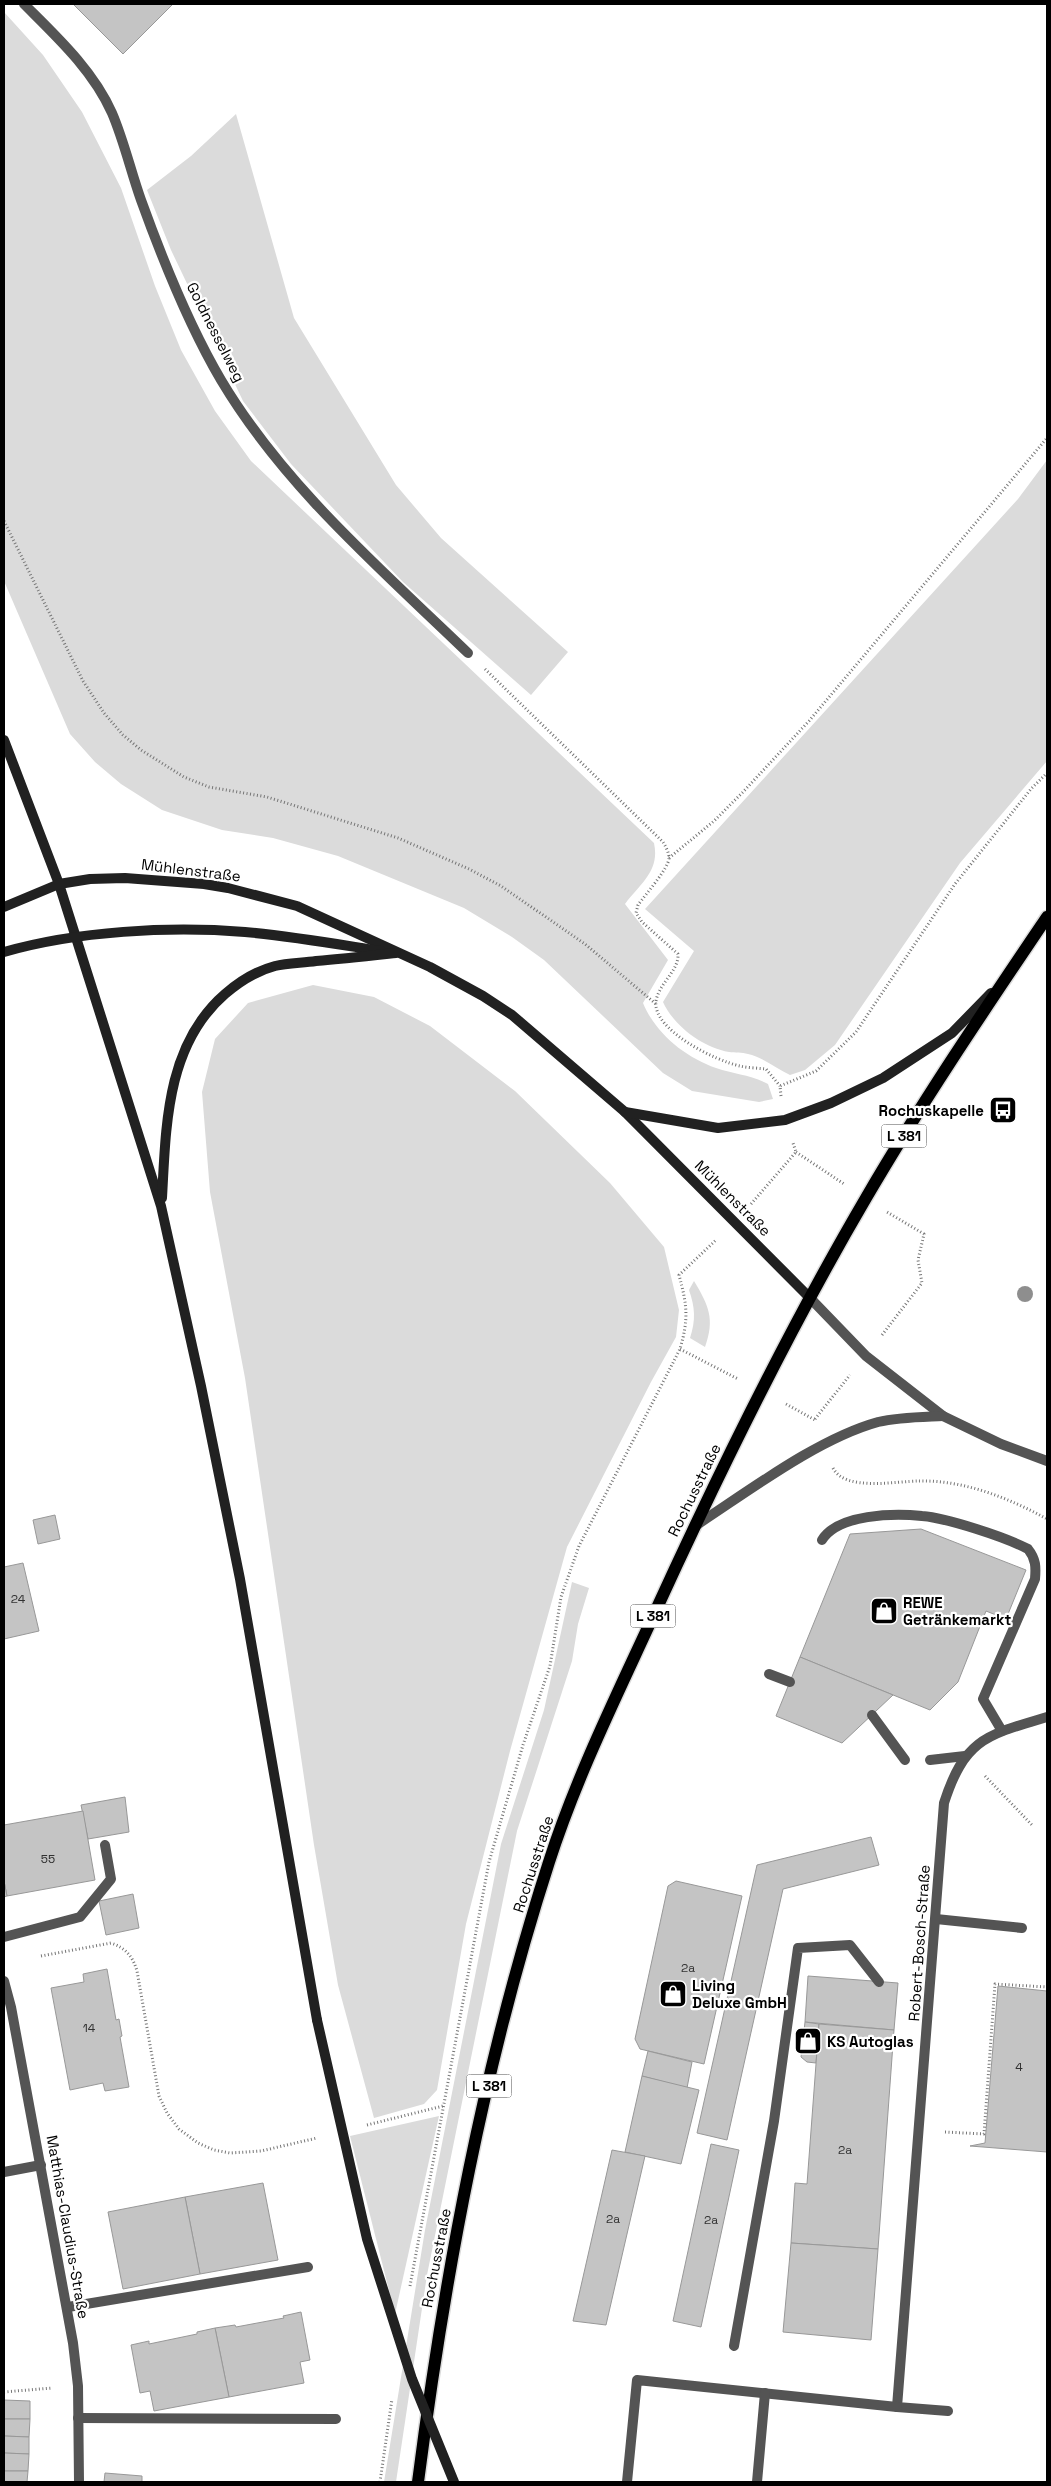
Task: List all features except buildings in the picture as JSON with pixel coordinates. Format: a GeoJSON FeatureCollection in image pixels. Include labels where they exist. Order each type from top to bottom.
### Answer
{"type":"FeatureCollection","features":[{"type":"Feature","properties":{"kind":"main road"},"geometry":{"type":"LineString","coordinates":[[4,740],[59,884],[161,1206],[201,1386],[240,1579],[317,2020],[367,2239],[412,2379],[454,2482]]}},
{"type":"Feature","properties":{"kind":"main road","name":"Mühlenstraße"},"geometry":{"type":"LineString","coordinates":[[4,907],[59,884],[90,879],[125,878],[176,881],[228,888],[298,906],[453,979],[512,1015],[625,1112],[810,1298]]}},
{"type":"Feature","properties":{"kind":"main road","name":"L 381"},"geometry":{"type":"LineString","coordinates":[[810,1298],[880,1175],[1047,917]]}},
{"type":"Feature","properties":{"kind":"main road","name":"Mühlenstraße"},"geometry":{"type":"LineString","coordinates":[[4,952],[75,937],[205,930],[264,935],[397,953]]}},
{"type":"Feature","properties":{"kind":"main road"},"geometry":{"type":"LineString","coordinates":[[161,1206],[165,1142],[172,1087],[179,1062],[193,1032],[210,1007],[247,977],[275,966],[397,953]]}},
{"type":"Feature","properties":{"kind":"main road"},"geometry":{"type":"LineString","coordinates":[[625,1112],[718,1128],[785,1120],[831,1103],[883,1078],[952,1033],[1006,978]]}},
{"type":"Feature","properties":{"kind":"main road","name":"Rochusstraße"},"geometry":{"type":"LineString","coordinates":[[418,2482],[441,2316],[460,2219],[503,2025],[530,1924],[550,1860],[589,1757],[692,1528],[810,1298]]}},
{"type":"Feature","properties":{"kind":"street","name":"Goldnesselweg"},"geometry":{"type":"LineString","coordinates":[[24,4],[58,38],[89,75],[111,112],[141,201],[197,332],[221,380],[257,433],[297,482],[343,532],[468,653]]}},
{"type":"Feature","properties":{"kind":"street","name":"Mühlenstraße"},"geometry":{"type":"LineString","coordinates":[[810,1298],[866,1356],[943,1416],[1001,1444],[1047,1462]]}},
{"type":"Feature","properties":{"kind":"street"},"geometry":{"type":"LineString","coordinates":[[692,1528],[782,1470],[860,1428],[896,1419],[943,1416]]}},
{"type":"Feature","properties":{"kind":"street"},"geometry":{"type":"LineString","coordinates":[[822,1540],[831,1530],[848,1520],[921,1516],[951,1522],[1028,1549],[1034,1556],[1036,1563],[1035,1579],[982,1699],[1002,1731]]}},
{"type":"Feature","properties":{"kind":"street"},"geometry":{"type":"LineString","coordinates":[[769,1674],[790,1682]]}},
{"type":"Feature","properties":{"kind":"street"},"geometry":{"type":"LineString","coordinates":[[872,1715],[905,1760]]}},
{"type":"Feature","properties":{"kind":"street","name":"Robert-Bosch-Straße"},"geometry":{"type":"LineString","coordinates":[[896,2407],[944,1803],[955,1772],[965,1756],[982,1740],[1002,1731],[1047,1717]]}},
{"type":"Feature","properties":{"kind":"street"},"geometry":{"type":"LineString","coordinates":[[930,1760],[965,1756]]}},
{"type":"Feature","properties":{"kind":"street"},"geometry":{"type":"LineString","coordinates":[[4,1937],[80,1917],[111,1879],[105,1845]]}},
{"type":"Feature","properties":{"kind":"street"},"geometry":{"type":"LineString","coordinates":[[936,1919],[1022,1928]]}},
{"type":"Feature","properties":{"kind":"street"},"geometry":{"type":"LineString","coordinates":[[734,2346],[774,2121],[798,1948],[850,1945],[879,1982]]}},
{"type":"Feature","properties":{"kind":"street","name":"Matthias-Claudius-Straße"},"geometry":{"type":"LineString","coordinates":[[4,1981],[11,2007],[68,2307],[78,2386],[79,2482]]}},
{"type":"Feature","properties":{"kind":"street"},"geometry":{"type":"LineString","coordinates":[[4,2172],[41,2165]]}},
{"type":"Feature","properties":{"kind":"street"},"geometry":{"type":"LineString","coordinates":[[68,2307],[308,2267]]}},
{"type":"Feature","properties":{"kind":"street"},"geometry":{"type":"LineString","coordinates":[[626,2482],[637,2380],[948,2411]]}},
{"type":"Feature","properties":{"kind":"street"},"geometry":{"type":"LineString","coordinates":[[757,2482],[766,2393]]}},
{"type":"Feature","properties":{"kind":"street"},"geometry":{"type":"LineString","coordinates":[[78,2418],[336,2419]]}},
{"type":"Feature","properties":{"kind":"path"},"geometry":{"type":"LineString","coordinates":[[409,2293],[489,1862],[523,1745],[550,1666],[561,1597],[579,1546],[680,1349],[687,1324],[685,1300],[679,1275],[736,1222],[796,1152],[785,1120],[780,1086],[766,1069],[739,1066],[689,1044],[659,1017],[656,1004],[660,987],[679,960],[678,954],[642,922],[636,913],[638,905],[669,858],[714,821],[809,721],[1047,438]]}},
{"type":"Feature","properties":{"kind":"path"},"geometry":{"type":"LineString","coordinates":[[4,521],[84,681],[104,714],[123,736],[141,750],[184,777],[209,787],[267,798],[398,838],[477,873],[501,886],[586,944],[656,1004]]}},
{"type":"Feature","properties":{"kind":"path"},"geometry":{"type":"LineString","coordinates":[[468,653],[663,842],[669,858]]}},
{"type":"Feature","properties":{"kind":"path"},"geometry":{"type":"LineString","coordinates":[[780,1086],[816,1071],[856,1032],[955,884],[1031,789],[1047,773]]}},
{"type":"Feature","properties":{"kind":"path"},"geometry":{"type":"LineString","coordinates":[[834,1470],[843,1479],[856,1483],[929,1481],[961,1486],[1004,1499],[1047,1519]]}},
{"type":"Feature","properties":{"kind":"path"},"geometry":{"type":"LineString","coordinates":[[965,1756],[1033,1826]]}},
{"type":"Feature","properties":{"kind":"path"},"geometry":{"type":"LineString","coordinates":[[31,1958],[111,1943],[121,1947],[130,1955],[137,1971],[159,2096],[172,2122],[198,2143],[224,2152],[246,2153],[325,2136]]}},
{"type":"Feature","properties":{"kind":"path"},"geometry":{"type":"LineString","coordinates":[[919,2130],[984,2134],[995,1984],[1047,1987]]}},
{"type":"Feature","properties":{"kind":"path"},"geometry":{"type":"LineString","coordinates":[[362,2126],[444,2106]]}},
{"type":"Feature","properties":{"kind":"path"},"geometry":{"type":"LineString","coordinates":[[4,2392],[78,2386]]}},
{"type":"Feature","properties":{"kind":"path"},"geometry":{"type":"LineString","coordinates":[[380,2482],[392,2395]]}},
{"type":"Feature","properties":{"kind":"shaded area"},"geometry":{"type":"Polygon","coordinates":[[[4,12],[43,55],[82,112],[121,188],[155,286],[181,350],[215,411],[251,461],[654,843],[655,853],[652,869],[625,904],[668,960],[643,1003],[656,1025],[683,1051],[693,1058],[716,1068],[768,1084],[773,1099],[759,1102],[692,1091],[663,1073],[544,960],[512,937],[464,908],[338,856],[273,838],[222,830],[162,810],[121,784],[95,762],[70,734],[4,581],[4,12]]]}},
{"type":"Feature","properties":{"kind":"shaded area"},"geometry":{"type":"Polygon","coordinates":[[[236,114],[294,318],[396,485],[441,538],[568,652],[531,695],[403,582],[291,464],[243,401],[171,250],[147,190],[191,156],[236,114]]]}},
{"type":"Feature","properties":{"kind":"shaded area"},"geometry":{"type":"Polygon","coordinates":[[[1047,460],[1047,761],[960,863],[835,1045],[805,1070],[790,1075],[764,1060],[743,1053],[719,1049],[699,1040],[674,1019],[663,1002],[694,951],[645,909],[1018,499],[1047,460]]]}},
{"type":"Feature","properties":{"kind":"shaded area"},"geometry":{"type":"Polygon","coordinates":[[[313,985],[374,997],[430,1026],[515,1091],[610,1183],[664,1247],[679,1310],[676,1337],[567,1547],[510,1751],[466,1924],[437,2090],[424,2104],[374,2118],[338,1985],[314,1845],[245,1378],[210,1192],[202,1092],[215,1039],[248,1003],[313,985]]]}},
{"type":"Feature","properties":{"kind":"shaded area"},"geometry":{"type":"Polygon","coordinates":[[[694,1281],[707,1305],[709,1313],[710,1328],[705,1347],[690,1338],[694,1314],[689,1290],[694,1281]]]}},
{"type":"Feature","properties":{"kind":"shaded area"},"geometry":{"type":"Polygon","coordinates":[[[572,1582],[589,1588],[578,1624],[572,1661],[517,1831],[427,2275],[396,2482],[384,2482],[425,2230],[501,1844],[544,1710],[572,1582]]]}},
{"type":"Feature","properties":{"kind":"shaded area"},"geometry":{"type":"Polygon","coordinates":[[[439,2116],[395,2314],[350,2136],[439,2116]]]}},
{"type":"Feature","properties":{"kind":"place","name":"Rochuskapelle"},"geometry":{"type":"Point","coordinates":[1003,1110]}},
{"type":"Feature","properties":{"kind":"place","name":"REWE Getränkemarkt"},"geometry":{"type":"Point","coordinates":[884,1611]}},
{"type":"Feature","properties":{"kind":"place","name":"Living Deluxe GmbH"},"geometry":{"type":"Point","coordinates":[673,1994]}},
{"type":"Feature","properties":{"kind":"place","name":"KS Autoglas"},"geometry":{"type":"Point","coordinates":[808,2041]}}]}
